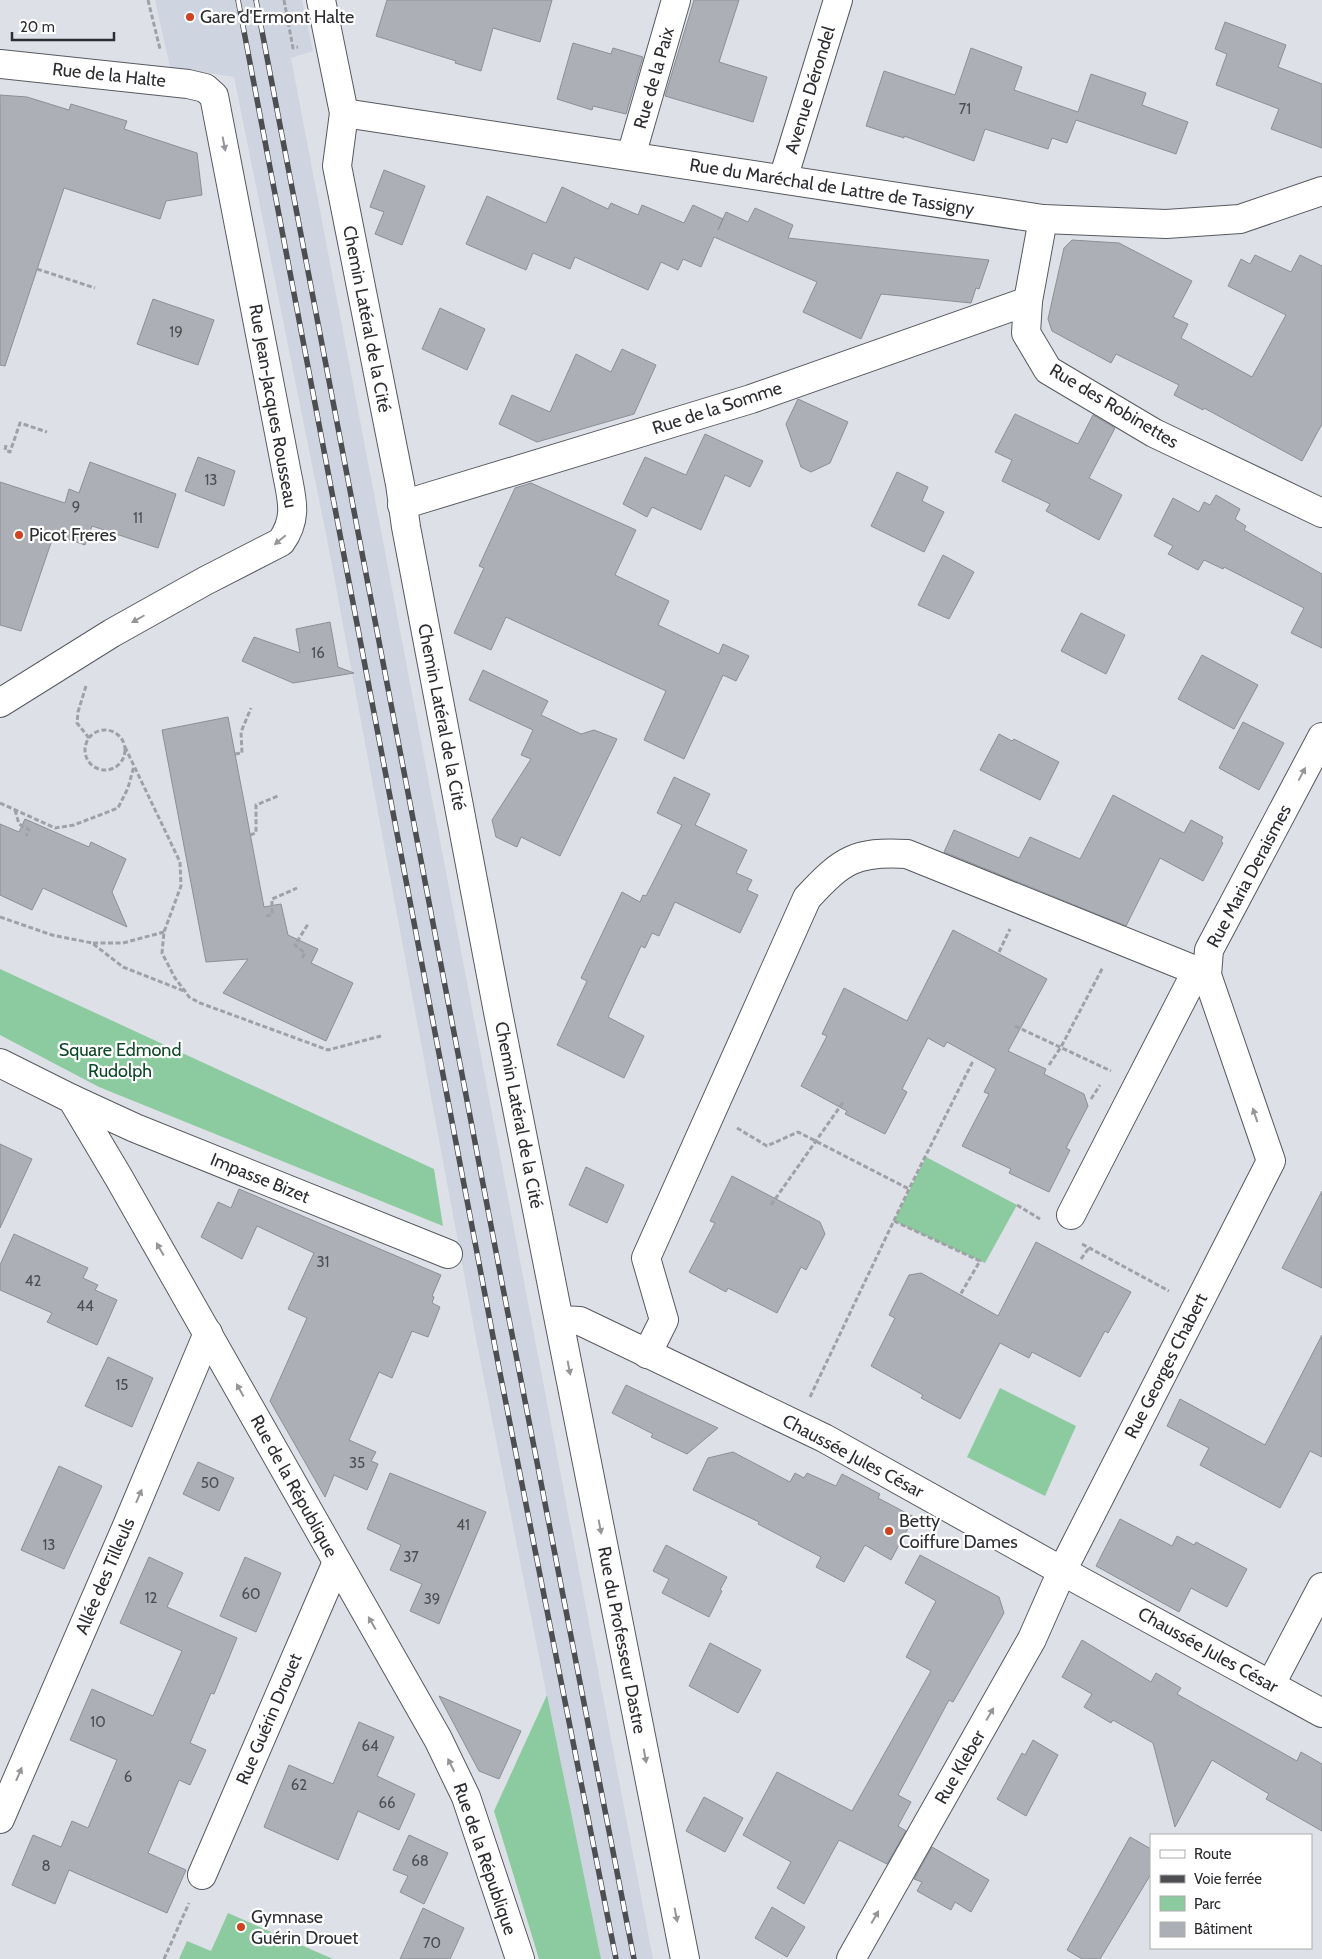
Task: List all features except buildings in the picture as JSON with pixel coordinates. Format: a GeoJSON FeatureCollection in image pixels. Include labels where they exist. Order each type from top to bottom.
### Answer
{"type":"FeatureCollection","features":[{"type":"Feature","properties":{"kind":"street","name":"Chemin Latéral de la Cité"},"geometry":{"type":"LineString","coordinates":[[321,0],[344,113],[337,166],[400,484],[402,505],[498,1012],[560,1320]]}},
{"type":"Feature","properties":{"kind":"street","name":"Rue de la Paix"},"geometry":{"type":"LineString","coordinates":[[631,156],[676,0]]}},
{"type":"Feature","properties":{"kind":"street","name":"Avenue Dérondel"},"geometry":{"type":"LineString","coordinates":[[783,179],[838,0]]}},
{"type":"Feature","properties":{"kind":"street","name":"Rue de la Halte"},"geometry":{"type":"LineString","coordinates":[[0,64],[188,84],[205,88],[214,96]]}},
{"type":"Feature","properties":{"kind":"street","name":"Rue Jean-Jacques Rousseau"},"geometry":{"type":"LineString","coordinates":[[0,703],[112,633],[205,581],[281,542],[290,530],[293,513],[292,502],[214,96]]}},
{"type":"Feature","properties":{"kind":"street","name":"Rue du Maréchal de Lattre de Tassigny"},"geometry":{"type":"LineString","coordinates":[[344,113],[1043,218],[1166,224],[1240,219],[1320,192]]}},
{"type":"Feature","properties":{"kind":"street","name":"Rue des Robinettes"},"geometry":{"type":"LineString","coordinates":[[1043,218],[1028,301],[1026,333],[1048,370],[1154,433],[1322,513]]}},
{"type":"Feature","properties":{"kind":"street","name":"Rue de la Somme"},"geometry":{"type":"LineString","coordinates":[[402,505],[751,399],[1028,301]]}},
{"type":"Feature","properties":{"kind":"street","name":"Rue Maria Deraismes"},"geometry":{"type":"LineString","coordinates":[[1271,1162],[1201,974],[1208,950],[1322,737]]}},
{"type":"Feature","properties":{"kind":"street"},"geometry":{"type":"LineString","coordinates":[[647,1354],[664,1320],[646,1258],[807,898],[828,875],[852,859],[880,853],[907,854],[1201,974],[1138,1084],[1064,1226]]}},
{"type":"Feature","properties":{"kind":"street"},"geometry":{"type":"LineString","coordinates":[[0,1063],[72,1100]]}},
{"type":"Feature","properties":{"kind":"street","name":"Impasse Bizet"},"geometry":{"type":"LineString","coordinates":[[72,1100],[135,1128],[448,1254]]}},
{"type":"Feature","properties":{"kind":"street","name":"Rue de la République"},"geometry":{"type":"LineString","coordinates":[[72,1100],[208,1333],[438,1739],[466,1797],[520,1959]]}},
{"type":"Feature","properties":{"kind":"street","name":"Rue Georges Chabert"},"geometry":{"type":"LineString","coordinates":[[1062,1571],[1271,1162]]}},
{"type":"Feature","properties":{"kind":"street","name":"Chaussée Jules César"},"geometry":{"type":"LineString","coordinates":[[560,1320],[580,1321],[824,1438],[1322,1713]]}},
{"type":"Feature","properties":{"kind":"street","name":"Rue du Professeur Dastre"},"geometry":{"type":"LineString","coordinates":[[560,1320],[685,1959]]}},
{"type":"Feature","properties":{"kind":"street","name":"Allée des Tilleuls"},"geometry":{"type":"LineString","coordinates":[[0,1819],[208,1333]]}},
{"type":"Feature","properties":{"kind":"street","name":"Rue Guérin Drouet"},"geometry":{"type":"LineString","coordinates":[[202,1875],[337,1562]]}},
{"type":"Feature","properties":{"kind":"street","name":"Rue Kleber"},"geometry":{"type":"LineString","coordinates":[[851,1959],[1032,1639],[1062,1571]]}},
{"type":"Feature","properties":{"kind":"street"},"geometry":{"type":"LineString","coordinates":[[1271,1684],[1322,1587]]}},
{"type":"Feature","properties":{"kind":"path"},"geometry":{"type":"LineString","coordinates":[[148,0],[160,52]]}},
{"type":"Feature","properties":{"kind":"path"},"geometry":{"type":"LineString","coordinates":[[37,268],[95,288]]}},
{"type":"Feature","properties":{"kind":"path"},"geometry":{"type":"LineString","coordinates":[[6,445],[5,450],[10,452],[20,423],[47,432]]}},
{"type":"Feature","properties":{"kind":"path"},"geometry":{"type":"LineString","coordinates":[[89,679],[78,712],[77,723],[89,738]]}},
{"type":"Feature","properties":{"kind":"path"},"geometry":{"type":"LineString","coordinates":[[235,754],[242,752],[241,732],[251,708]]}},
{"type":"Feature","properties":{"kind":"path"},"geometry":{"type":"LineString","coordinates":[[125,747],[125,754],[119,766],[113,769],[100,770],[89,762],[86,756],[86,744],[89,738],[101,730],[107,730],[119,736],[125,747],[134,765],[180,862],[181,886],[164,932],[162,953],[175,978],[189,996],[200,1003],[328,1050],[381,1036]]}},
{"type":"Feature","properties":{"kind":"path"},"geometry":{"type":"LineString","coordinates":[[0,802],[55,828],[74,825],[118,808],[128,788],[134,765]]}},
{"type":"Feature","properties":{"kind":"path"},"geometry":{"type":"LineString","coordinates":[[250,835],[256,833],[256,805],[278,796]]}},
{"type":"Feature","properties":{"kind":"path"},"geometry":{"type":"LineString","coordinates":[[15,809],[19,824],[29,830],[26,836]]}},
{"type":"Feature","properties":{"kind":"path"},"geometry":{"type":"LineString","coordinates":[[266,916],[272,915],[272,899],[297,888]]}},
{"type":"Feature","properties":{"kind":"path"},"geometry":{"type":"LineString","coordinates":[[0,917],[52,935],[92,942],[123,943],[164,932]]}},
{"type":"Feature","properties":{"kind":"path"},"geometry":{"type":"LineString","coordinates":[[302,958],[305,953],[295,945],[308,924]]}},
{"type":"Feature","properties":{"kind":"path"},"geometry":{"type":"LineString","coordinates":[[1050,1065],[1118,940]]}},
{"type":"Feature","properties":{"kind":"path"},"geometry":{"type":"LineString","coordinates":[[92,942],[123,967],[185,991]]}},
{"type":"Feature","properties":{"kind":"path"},"geometry":{"type":"LineString","coordinates":[[1015,1026],[1138,1084]]}},
{"type":"Feature","properties":{"kind":"path"},"geometry":{"type":"LineString","coordinates":[[797,1425],[973,1061]]}},
{"type":"Feature","properties":{"kind":"path"},"geometry":{"type":"LineString","coordinates":[[771,1205],[844,1101]]}},
{"type":"Feature","properties":{"kind":"path"},"geometry":{"type":"LineString","coordinates":[[711,1113],[767,1146],[798,1132],[910,1189]]}},
{"type":"Feature","properties":{"kind":"path"},"geometry":{"type":"LineString","coordinates":[[1017,1205],[1064,1226],[1089,1248],[1197,1306]]}},
{"type":"Feature","properties":{"kind":"path"},"geometry":{"type":"LineString","coordinates":[[894,1221],[980,1261],[960,1295]]}},
{"type":"Feature","properties":{"kind":"path"},"geometry":{"type":"LineString","coordinates":[[1081,1259],[1089,1248]]}},
{"type":"Feature","properties":{"kind":"path"},"geometry":{"type":"LineString","coordinates":[[164,1959],[202,1875]]}},
{"type":"Feature","properties":{"kind":"shaded area"},"geometry":{"type":"Polygon","coordinates":[[[155,0],[302,0],[313,51],[291,58],[653,1959],[599,1959],[478,1349],[327,539],[234,77],[170,67],[155,0]]]}},
{"type":"Feature","properties":{"kind":"green space","name":"Square Edmond Rudolph"},"geometry":{"type":"Polygon","coordinates":[[[0,969],[434,1169],[443,1226],[99,1087],[0,1035],[0,969]]]}},
{"type":"Feature","properties":{"kind":"green space"},"geometry":{"type":"Polygon","coordinates":[[[926,1157],[1017,1205],[985,1263],[894,1221],[926,1157]]]}},
{"type":"Feature","properties":{"kind":"green space"},"geometry":{"type":"Polygon","coordinates":[[[1000,1388],[1076,1426],[1045,1496],[967,1457],[1000,1388]]]}},
{"type":"Feature","properties":{"kind":"green space"},"geometry":{"type":"Polygon","coordinates":[[[547,1695],[601,1959],[539,1959],[494,1811],[547,1695]]]}},
{"type":"Feature","properties":{"kind":"green space","name":"Gymnase Guérin Drouet"},"geometry":{"type":"Polygon","coordinates":[[[228,1913],[333,1959],[179,1959],[187,1941],[211,1951],[228,1913]]]}},
{"type":"Feature","properties":{"kind":"railway"},"geometry":{"type":"LineString","coordinates":[[238,0],[499,1368],[616,1959]]}},
{"type":"Feature","properties":{"kind":"railway"},"geometry":{"type":"LineString","coordinates":[[256,0],[502,1283],[634,1959]]}},
{"type":"Feature","properties":{"kind":"place","name":"Gare d'Ermont Halte"},"geometry":{"type":"Point","coordinates":[190,17]}},
{"type":"Feature","properties":{"kind":"place","name":"Picot Freres"},"geometry":{"type":"Point","coordinates":[19,535]}},
{"type":"Feature","properties":{"kind":"place","name":"Betty Coiffure Dames"},"geometry":{"type":"Point","coordinates":[889,1531]}},
{"type":"Feature","properties":{"kind":"place","name":"Gymnase Guérin Drouet"},"geometry":{"type":"Point","coordinates":[241,1927]}}]}
